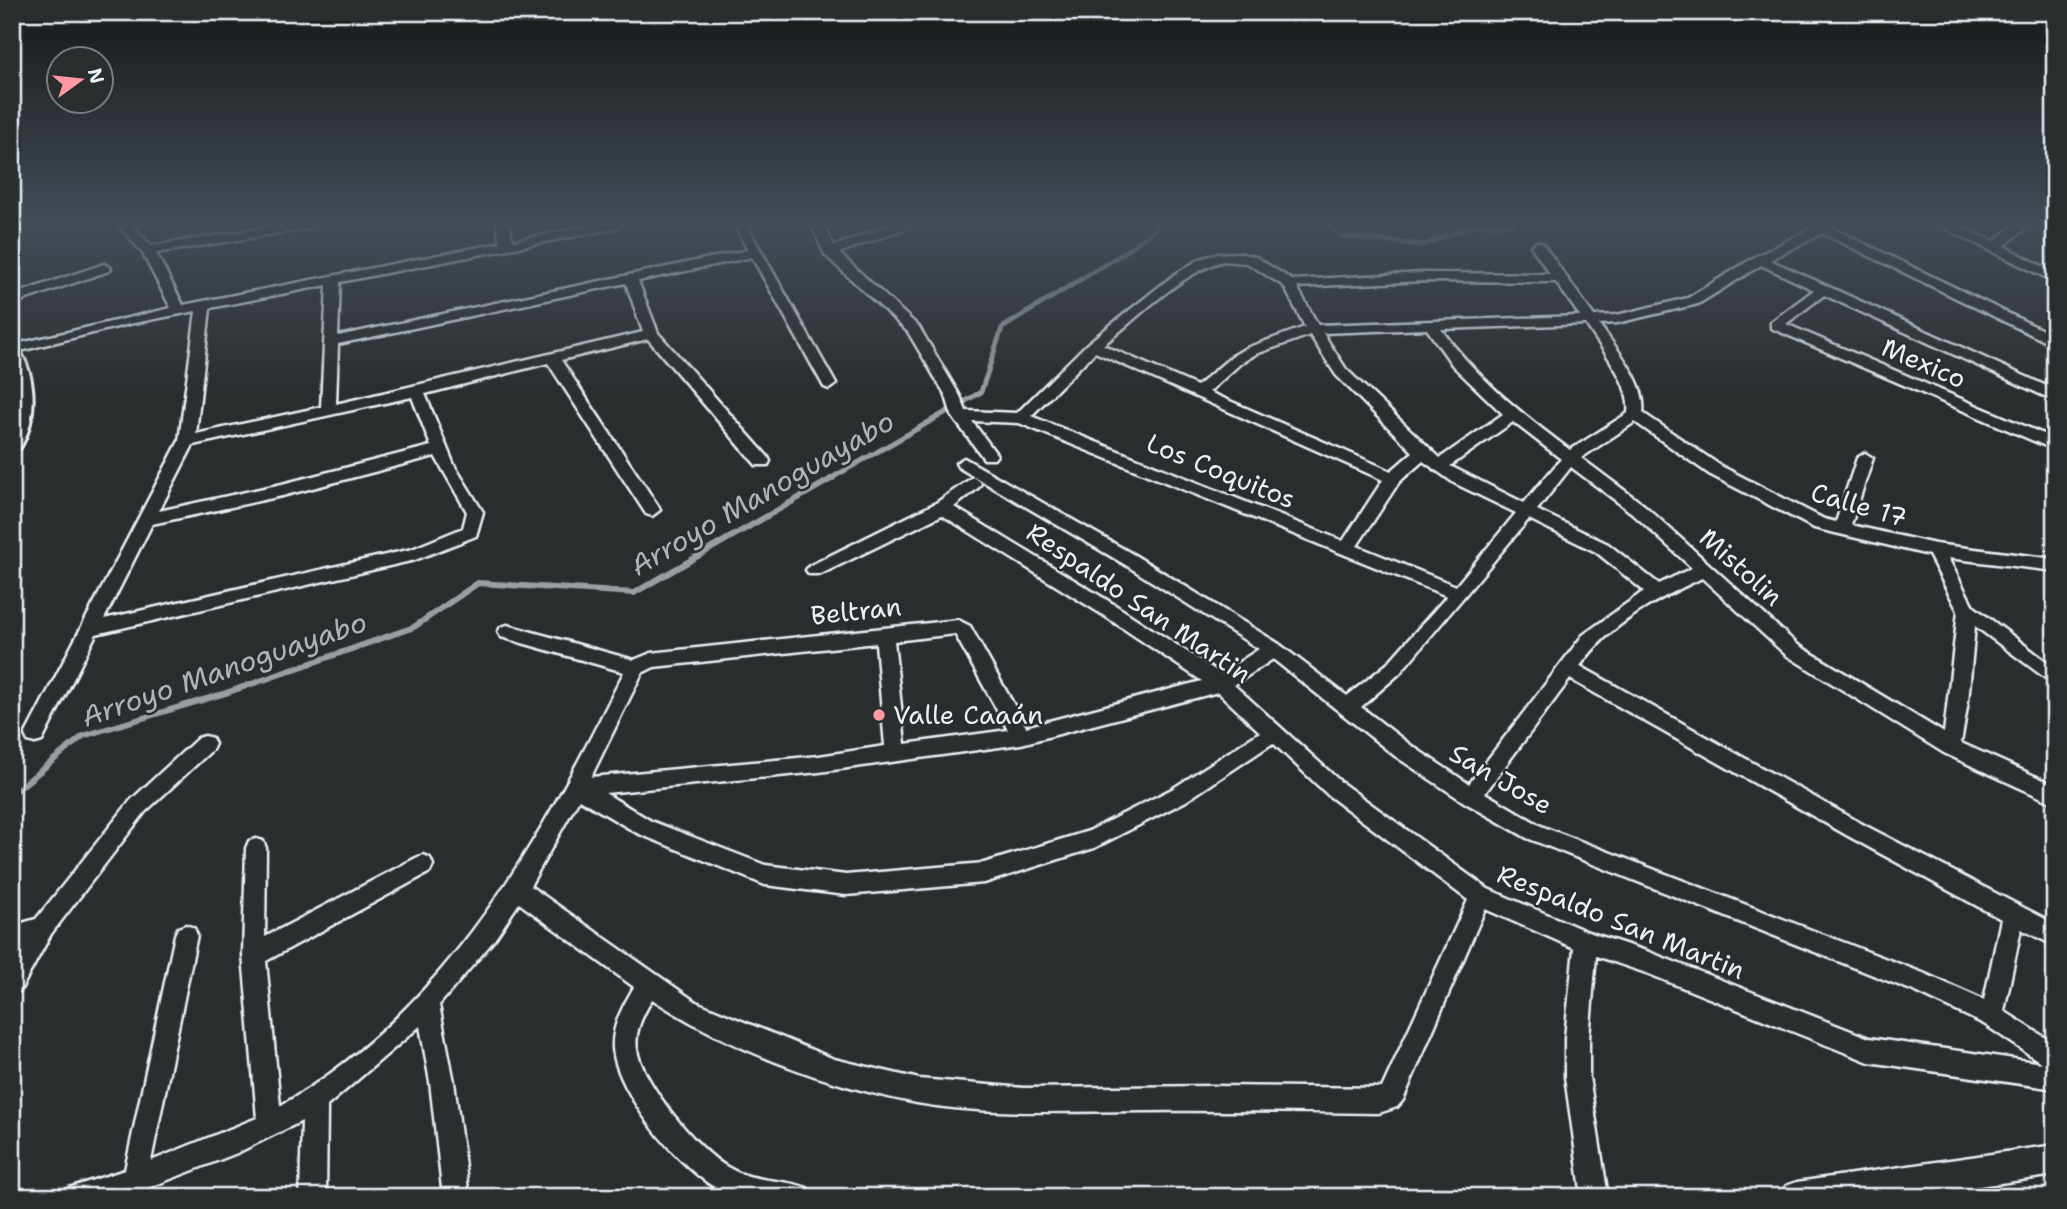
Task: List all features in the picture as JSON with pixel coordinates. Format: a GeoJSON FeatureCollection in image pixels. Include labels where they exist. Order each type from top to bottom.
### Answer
{"type":"FeatureCollection","features":[{"type":"Feature","properties":{"kind":"main road"},"geometry":{"type":"LineString","coordinates":[[12,354],[22,409],[12,443]]}},
{"type":"Feature","properties":{"kind":"street"},"geometry":{"type":"LineString","coordinates":[[12,300],[68,280]]}},
{"type":"Feature","properties":{"kind":"street"},"geometry":{"type":"LineString","coordinates":[[164,280],[179,310]]}},
{"type":"Feature","properties":{"kind":"street"},"geometry":{"type":"LineString","coordinates":[[12,349],[58,336],[327,280]]}},
{"type":"Feature","properties":{"kind":"street"},"geometry":{"type":"LineString","coordinates":[[328,409],[334,280]]}},
{"type":"Feature","properties":{"kind":"street"},"geometry":{"type":"LineString","coordinates":[[333,341],[624,280]]}},
{"type":"Feature","properties":{"kind":"street"},"geometry":{"type":"LineString","coordinates":[[632,280],[651,334],[762,461]]}},
{"type":"Feature","properties":{"kind":"street"},"geometry":{"type":"LineString","coordinates":[[770,280],[829,384]]}},
{"type":"Feature","properties":{"kind":"street"},"geometry":{"type":"LineString","coordinates":[[861,280],[914,330],[953,396],[960,416],[989,455]]}},
{"type":"Feature","properties":{"kind":"street"},"geometry":{"type":"LineString","coordinates":[[1021,418],[1093,346],[1176,280]]}},
{"type":"Feature","properties":{"kind":"street"},"geometry":{"type":"LineString","coordinates":[[1283,280],[1289,284],[1313,329],[1341,372],[1439,466],[1460,479],[1602,548],[1657,593]]}},
{"type":"Feature","properties":{"kind":"street"},"geometry":{"type":"LineString","coordinates":[[1289,284],[1329,280]]}},
{"type":"Feature","properties":{"kind":"street"},"geometry":{"type":"LineString","coordinates":[[1346,708],[1392,668],[1459,594],[1570,458],[1635,415],[1637,400],[1590,320],[1561,280]]}},
{"type":"Feature","properties":{"kind":"street"},"geometry":{"type":"LineString","coordinates":[[1200,392],[1236,360],[1251,351],[1313,329],[1617,319],[1693,301],[1727,280]]}},
{"type":"Feature","properties":{"kind":"street"},"geometry":{"type":"LineString","coordinates":[[1802,280],[2055,396]]}},
{"type":"Feature","properties":{"kind":"street"},"geometry":{"type":"LineString","coordinates":[[1935,280],[2055,342]]}},
{"type":"Feature","properties":{"kind":"street","name":"Mexico"},"geometry":{"type":"LineString","coordinates":[[1822,290],[1775,323],[1804,338],[2055,445]]}},
{"type":"Feature","properties":{"kind":"street"},"geometry":{"type":"LineString","coordinates":[[35,735],[187,441],[204,305]]}},
{"type":"Feature","properties":{"kind":"street","name":"Mistolin"},"geometry":{"type":"LineString","coordinates":[[1431,325],[1458,363],[1513,415],[1638,509],[1792,650],[1951,747],[2055,795]]}},
{"type":"Feature","properties":{"kind":"street"},"geometry":{"type":"LineString","coordinates":[[187,441],[417,391],[651,334]]}},
{"type":"Feature","properties":{"kind":"street"},"geometry":{"type":"LineString","coordinates":[[1093,346],[1393,478]]}},
{"type":"Feature","properties":{"kind":"street"},"geometry":{"type":"LineString","coordinates":[[552,358],[652,510]]}},
{"type":"Feature","properties":{"kind":"street"},"geometry":{"type":"LineString","coordinates":[[89,629],[415,554],[470,532],[475,512],[446,465],[417,391]]}},
{"type":"Feature","properties":{"kind":"street"},"geometry":{"type":"LineString","coordinates":[[1439,466],[1513,415]]}},
{"type":"Feature","properties":{"kind":"street","name":"Calle 17"},"geometry":{"type":"LineString","coordinates":[[1635,415],[1715,470],[1820,524],[1935,550],[2055,565]]}},
{"type":"Feature","properties":{"kind":"street","name":"Los Coquitos"},"geometry":{"type":"LineString","coordinates":[[960,416],[1021,418],[1459,594]]}},
{"type":"Feature","properties":{"kind":"street"},"geometry":{"type":"LineString","coordinates":[[145,520],[282,490],[440,449]]}},
{"type":"Feature","properties":{"kind":"street"},"geometry":{"type":"LineString","coordinates":[[1347,548],[1393,478],[1423,452]]}},
{"type":"Feature","properties":{"kind":"street"},"geometry":{"type":"LineString","coordinates":[[1841,530],[1866,458]]}},
{"type":"Feature","properties":{"kind":"street","name":"San Jose"},"geometry":{"type":"LineString","coordinates":[[964,463],[1130,560],[1273,649],[1402,750],[1471,796],[1535,832],[1923,984],[1992,1016],[2055,1058]]}},
{"type":"Feature","properties":{"kind":"street"},"geometry":{"type":"LineString","coordinates":[[815,570],[942,509],[973,483]]}},
{"type":"Feature","properties":{"kind":"street","name":"Respaldo San Martin"},"geometry":{"type":"LineString","coordinates":[[942,509],[1109,610],[1221,684],[1335,789],[1480,896],[1586,942],[1648,963],[1869,1050],[2055,1077]]}},
{"type":"Feature","properties":{"kind":"street"},"geometry":{"type":"LineString","coordinates":[[1935,550],[1968,611],[2055,678]]}},
{"type":"Feature","properties":{"kind":"street"},"geometry":{"type":"LineString","coordinates":[[1471,796],[1589,640],[1640,600],[1704,570]]}},
{"type":"Feature","properties":{"kind":"street"},"geometry":{"type":"LineString","coordinates":[[1951,747],[1959,701],[1968,611]]}},
{"type":"Feature","properties":{"kind":"street","name":"Beltran"},"geometry":{"type":"LineString","coordinates":[[635,668],[651,660],[958,627],[964,631],[1021,736]]}},
{"type":"Feature","properties":{"kind":"street"},"geometry":{"type":"LineString","coordinates":[[78,1197],[135,1180],[211,1152],[270,1125],[315,1100],[381,1048],[428,1005],[518,890],[577,787],[635,668],[507,632]]}},
{"type":"Feature","properties":{"kind":"street"},"geometry":{"type":"LineString","coordinates":[[884,635],[896,755]]}},
{"type":"Feature","properties":{"kind":"street"},"geometry":{"type":"LineString","coordinates":[[577,787],[896,755],[1021,736],[1221,684],[1273,649]]}},
{"type":"Feature","properties":{"kind":"street"},"geometry":{"type":"LineString","coordinates":[[1567,668],[1857,831],[2055,936]]}},
{"type":"Feature","properties":{"kind":"street"},"geometry":{"type":"LineString","coordinates":[[577,787],[644,827],[765,875],[846,885],[984,873],[1094,839],[1179,794],[1273,733]]}},
{"type":"Feature","properties":{"kind":"street"},"geometry":{"type":"LineString","coordinates":[[12,983],[43,927],[138,806],[205,744]]}},
{"type":"Feature","properties":{"kind":"street"},"geometry":{"type":"LineString","coordinates":[[256,848],[254,956],[270,1125]]}},
{"type":"Feature","properties":{"kind":"street"},"geometry":{"type":"LineString","coordinates":[[254,956],[422,866]]}},
{"type":"Feature","properties":{"kind":"street"},"geometry":{"type":"LineString","coordinates":[[518,890],[688,1010],[754,1040],[834,1070],[919,1091],[1024,1100],[1213,1098],[1379,1101],[1389,1098],[1395,1092],[1480,896]]}},
{"type":"Feature","properties":{"kind":"street"},"geometry":{"type":"LineString","coordinates":[[1992,1016],[2014,914]]}},
{"type":"Feature","properties":{"kind":"street"},"geometry":{"type":"LineString","coordinates":[[12,936],[43,927]]}},
{"type":"Feature","properties":{"kind":"street"},"geometry":{"type":"LineString","coordinates":[[135,1180],[186,935]]}},
{"type":"Feature","properties":{"kind":"street"},"geometry":{"type":"LineString","coordinates":[[1586,942],[1577,1038],[1577,1077],[1595,1197]]}},
{"type":"Feature","properties":{"kind":"street"},"geometry":{"type":"LineString","coordinates":[[648,984],[628,1020],[625,1048],[633,1079],[688,1152],[719,1177],[755,1192],[798,1197]]}},
{"type":"Feature","properties":{"kind":"street"},"geometry":{"type":"LineString","coordinates":[[428,1005],[442,1082],[456,1197]]}},
{"type":"Feature","properties":{"kind":"street"},"geometry":{"type":"LineString","coordinates":[[313,1197],[315,1100]]}},
{"type":"Feature","properties":{"kind":"street"},"geometry":{"type":"LineString","coordinates":[[1797,1197],[2055,1160]]}},
{"type":"Feature","properties":{"kind":"waterway","name":"Arroyo Manoguayabo"},"geometry":{"type":"LineString","coordinates":[[830,479],[981,392],[1002,328],[1079,280]]}},
{"type":"Feature","properties":{"kind":"waterway","name":"Arroyo Manoguayabo"},"geometry":{"type":"LineString","coordinates":[[12,794],[83,736],[226,693],[414,627],[478,583],[634,593],[833,478]]}},
{"type":"Feature","properties":{"kind":"place","name":"Valle Caaán"},"geometry":{"type":"Point","coordinates":[879,715]}}]}
